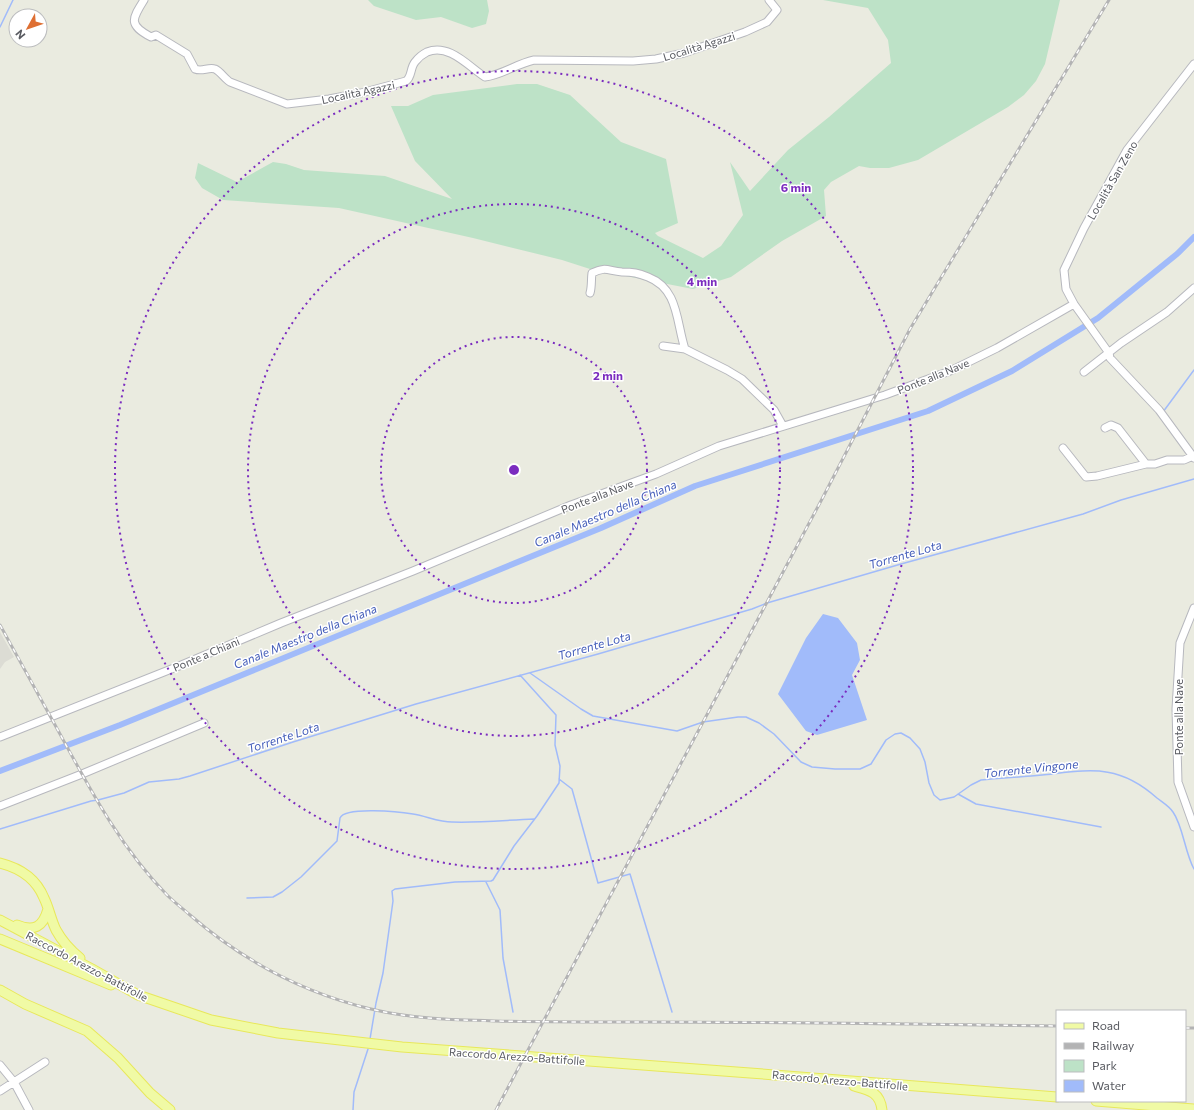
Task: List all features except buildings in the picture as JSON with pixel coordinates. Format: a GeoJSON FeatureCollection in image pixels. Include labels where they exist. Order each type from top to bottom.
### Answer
{"type":"FeatureCollection","features":[{"type":"Feature","properties":{"kind":"main road"},"geometry":{"type":"LineString","coordinates":[[0,863],[12,866],[25,872],[44,897],[55,928],[63,942],[92,969]]}},
{"type":"Feature","properties":{"kind":"main road"},"geometry":{"type":"LineString","coordinates":[[0,920],[22,927],[32,928],[40,925],[45,919],[48,909]]}},
{"type":"Feature","properties":{"kind":"main road","name":"Raccordo Arezzo-Battifolle"},"geometry":{"type":"LineString","coordinates":[[0,920],[138,995],[211,1020],[278,1033],[402,1047],[1056,1097]]}},
{"type":"Feature","properties":{"kind":"main road"},"geometry":{"type":"LineString","coordinates":[[0,939],[75,971],[138,995]]}},
{"type":"Feature","properties":{"kind":"main road"},"geometry":{"type":"LineString","coordinates":[[0,990],[25,1004],[87,1031],[118,1058],[150,1093],[170,1110]]}},
{"type":"Feature","properties":{"kind":"main road"},"geometry":{"type":"LineString","coordinates":[[837,1080],[869,1090],[877,1095],[881,1102],[882,1110]]}},
{"type":"Feature","properties":{"kind":"main road"},"geometry":{"type":"LineString","coordinates":[[1108,1102],[1194,1109]]}},
{"type":"Feature","properties":{"kind":"street","name":"Località Agazzi"},"geometry":{"type":"LineString","coordinates":[[144,0],[134,19],[134,22],[139,29],[151,37],[156,35],[162,37],[187,54],[195,69],[199,71],[210,69],[216,70],[230,82],[286,104],[329,99],[361,93],[406,81],[409,79],[414,62],[425,53],[432,51],[444,50],[454,55],[485,77],[499,74],[524,62],[534,60],[632,61],[656,59],[684,53],[745,32],[767,22],[777,10],[769,0]]}},
{"type":"Feature","properties":{"kind":"street","name":"Località San Zeno"},"geometry":{"type":"LineString","coordinates":[[1109,353],[1075,306],[1066,289],[1064,270],[1084,228],[1127,150],[1194,64]]}},
{"type":"Feature","properties":{"kind":"street"},"geometry":{"type":"LineString","coordinates":[[590,292],[592,273],[601,269],[619,272],[634,271],[658,280],[665,286],[674,303],[685,349]]}},
{"type":"Feature","properties":{"kind":"street"},"geometry":{"type":"LineString","coordinates":[[1084,372],[1121,343],[1167,312],[1194,288]]}},
{"type":"Feature","properties":{"kind":"street","name":"Ponte alla Nave"},"geometry":{"type":"LineString","coordinates":[[413,571],[571,505],[656,474],[719,446],[885,395],[950,371],[997,348],[1075,306]]}},
{"type":"Feature","properties":{"kind":"street"},"geometry":{"type":"LineString","coordinates":[[663,346],[685,349],[742,379],[774,410],[783,426]]}},
{"type":"Feature","properties":{"kind":"street"},"geometry":{"type":"LineString","coordinates":[[1063,448],[1086,476],[1097,476],[1146,464],[1155,464],[1167,460],[1184,460],[1194,457],[1159,410],[1110,358],[1109,353]]}},
{"type":"Feature","properties":{"kind":"street"},"geometry":{"type":"LineString","coordinates":[[1105,428],[1111,425],[1118,428],[1146,464]]}},
{"type":"Feature","properties":{"kind":"street","name":"Ponte a Chiani"},"geometry":{"type":"LineString","coordinates":[[0,737],[413,571]]}},
{"type":"Feature","properties":{"kind":"street","name":"Ponte alla Nave"},"geometry":{"type":"LineString","coordinates":[[1194,608],[1180,643],[1176,709],[1178,782],[1194,828]]}},
{"type":"Feature","properties":{"kind":"street"},"geometry":{"type":"LineString","coordinates":[[0,806],[76,777],[204,723]]}},
{"type":"Feature","properties":{"kind":"street"},"geometry":{"type":"LineString","coordinates":[[0,1091],[45,1062]]}},
{"type":"Feature","properties":{"kind":"street"},"geometry":{"type":"LineString","coordinates":[[0,1066],[14,1082],[29,1110]]}},
{"type":"Feature","properties":{"kind":"shaded area"},"geometry":{"type":"Polygon","coordinates":[[[0,632],[14,657],[5,662],[0,669],[0,632]]]}},
{"type":"Feature","properties":{"kind":"green space"},"geometry":{"type":"Polygon","coordinates":[[[368,0],[487,0],[489,11],[486,24],[472,28],[441,17],[416,20],[374,6],[368,0]]]}},
{"type":"Feature","properties":{"kind":"green space"},"geometry":{"type":"Polygon","coordinates":[[[823,0],[1060,0],[1045,64],[1036,81],[1024,95],[1008,107],[918,160],[889,168],[870,168],[859,166],[831,182],[824,190],[826,216],[782,241],[731,277],[693,289],[590,269],[562,260],[473,238],[339,208],[223,200],[202,188],[195,178],[198,163],[237,182],[273,162],[286,164],[304,170],[385,176],[452,199],[415,161],[391,106],[408,106],[433,95],[517,84],[537,84],[570,95],[621,142],[666,159],[678,223],[655,233],[658,236],[703,258],[721,246],[743,215],[730,162],[750,191],[788,150],[829,117],[891,63],[888,40],[868,8],[823,0]]]}},
{"type":"Feature","properties":{"kind":"water"},"geometry":{"type":"Polygon","coordinates":[[[823,614],[838,618],[857,643],[860,660],[852,675],[867,720],[817,735],[806,731],[778,694],[806,638],[823,614]]]}},
{"type":"Feature","properties":{"kind":"waterway"},"geometry":{"type":"LineString","coordinates":[[0,27],[13,0]]}},
{"type":"Feature","properties":{"kind":"waterway","name":"Canale Maestro della Chiana"},"geometry":{"type":"LineString","coordinates":[[0,771],[120,725],[601,528],[695,486],[928,411],[1012,371],[1098,318],[1177,254],[1194,237]]}},
{"type":"Feature","properties":{"kind":"waterway"},"geometry":{"type":"LineString","coordinates":[[1163,412],[1194,370]]}},
{"type":"Feature","properties":{"kind":"waterway","name":"Torrente Lota"},"geometry":{"type":"LineString","coordinates":[[0,829],[91,801],[124,793],[149,782],[179,779],[190,776],[416,704],[598,654],[901,564],[1083,514],[1121,500],[1194,479]]}},
{"type":"Feature","properties":{"kind":"waterway","name":"Torrente Vingone"},"geometry":{"type":"LineString","coordinates":[[530,673],[593,716],[677,731],[703,722],[746,717],[759,723],[774,734],[801,762],[812,767],[860,769],[871,764],[886,740],[895,734],[901,733],[910,738],[920,749],[925,762],[929,783],[934,795],[940,800],[954,797],[981,780],[1089,771],[1116,774],[1143,787],[1171,810],[1179,825],[1194,869]]}},
{"type":"Feature","properties":{"kind":"waterway"},"geometry":{"type":"LineString","coordinates":[[370,1039],[383,973],[393,901],[392,891],[395,889],[455,882],[493,880],[514,846],[537,816],[559,783],[560,766],[555,745],[556,715],[520,675]]}},
{"type":"Feature","properties":{"kind":"waterway"},"geometry":{"type":"LineString","coordinates":[[559,779],[572,789],[598,883],[630,874],[672,1012]]}},
{"type":"Feature","properties":{"kind":"waterway"},"geometry":{"type":"LineString","coordinates":[[958,794],[976,804],[1101,827]]}},
{"type":"Feature","properties":{"kind":"waterway"},"geometry":{"type":"LineString","coordinates":[[247,898],[273,897],[301,877],[337,841],[340,818],[344,814],[362,811],[397,812],[452,822],[534,819]]}},
{"type":"Feature","properties":{"kind":"waterway"},"geometry":{"type":"LineString","coordinates":[[486,882],[500,910],[503,958],[513,1012]]}},
{"type":"Feature","properties":{"kind":"waterway"},"geometry":{"type":"LineString","coordinates":[[353,1110],[354,1092],[368,1049]]}},
{"type":"Feature","properties":{"kind":"railway"},"geometry":{"type":"LineString","coordinates":[[496,1110],[822,499],[910,329],[1109,0]]}},
{"type":"Feature","properties":{"kind":"railway"},"geometry":{"type":"LineString","coordinates":[[0,625],[95,798],[121,838],[150,877],[175,903],[231,946],[275,973],[322,994],[371,1009],[402,1015],[464,1020],[532,1022],[1056,1026]]}},
{"type":"Feature","properties":{"kind":"railway"},"geometry":{"type":"LineString","coordinates":[[1186,1028],[1194,1028]]}}]}
